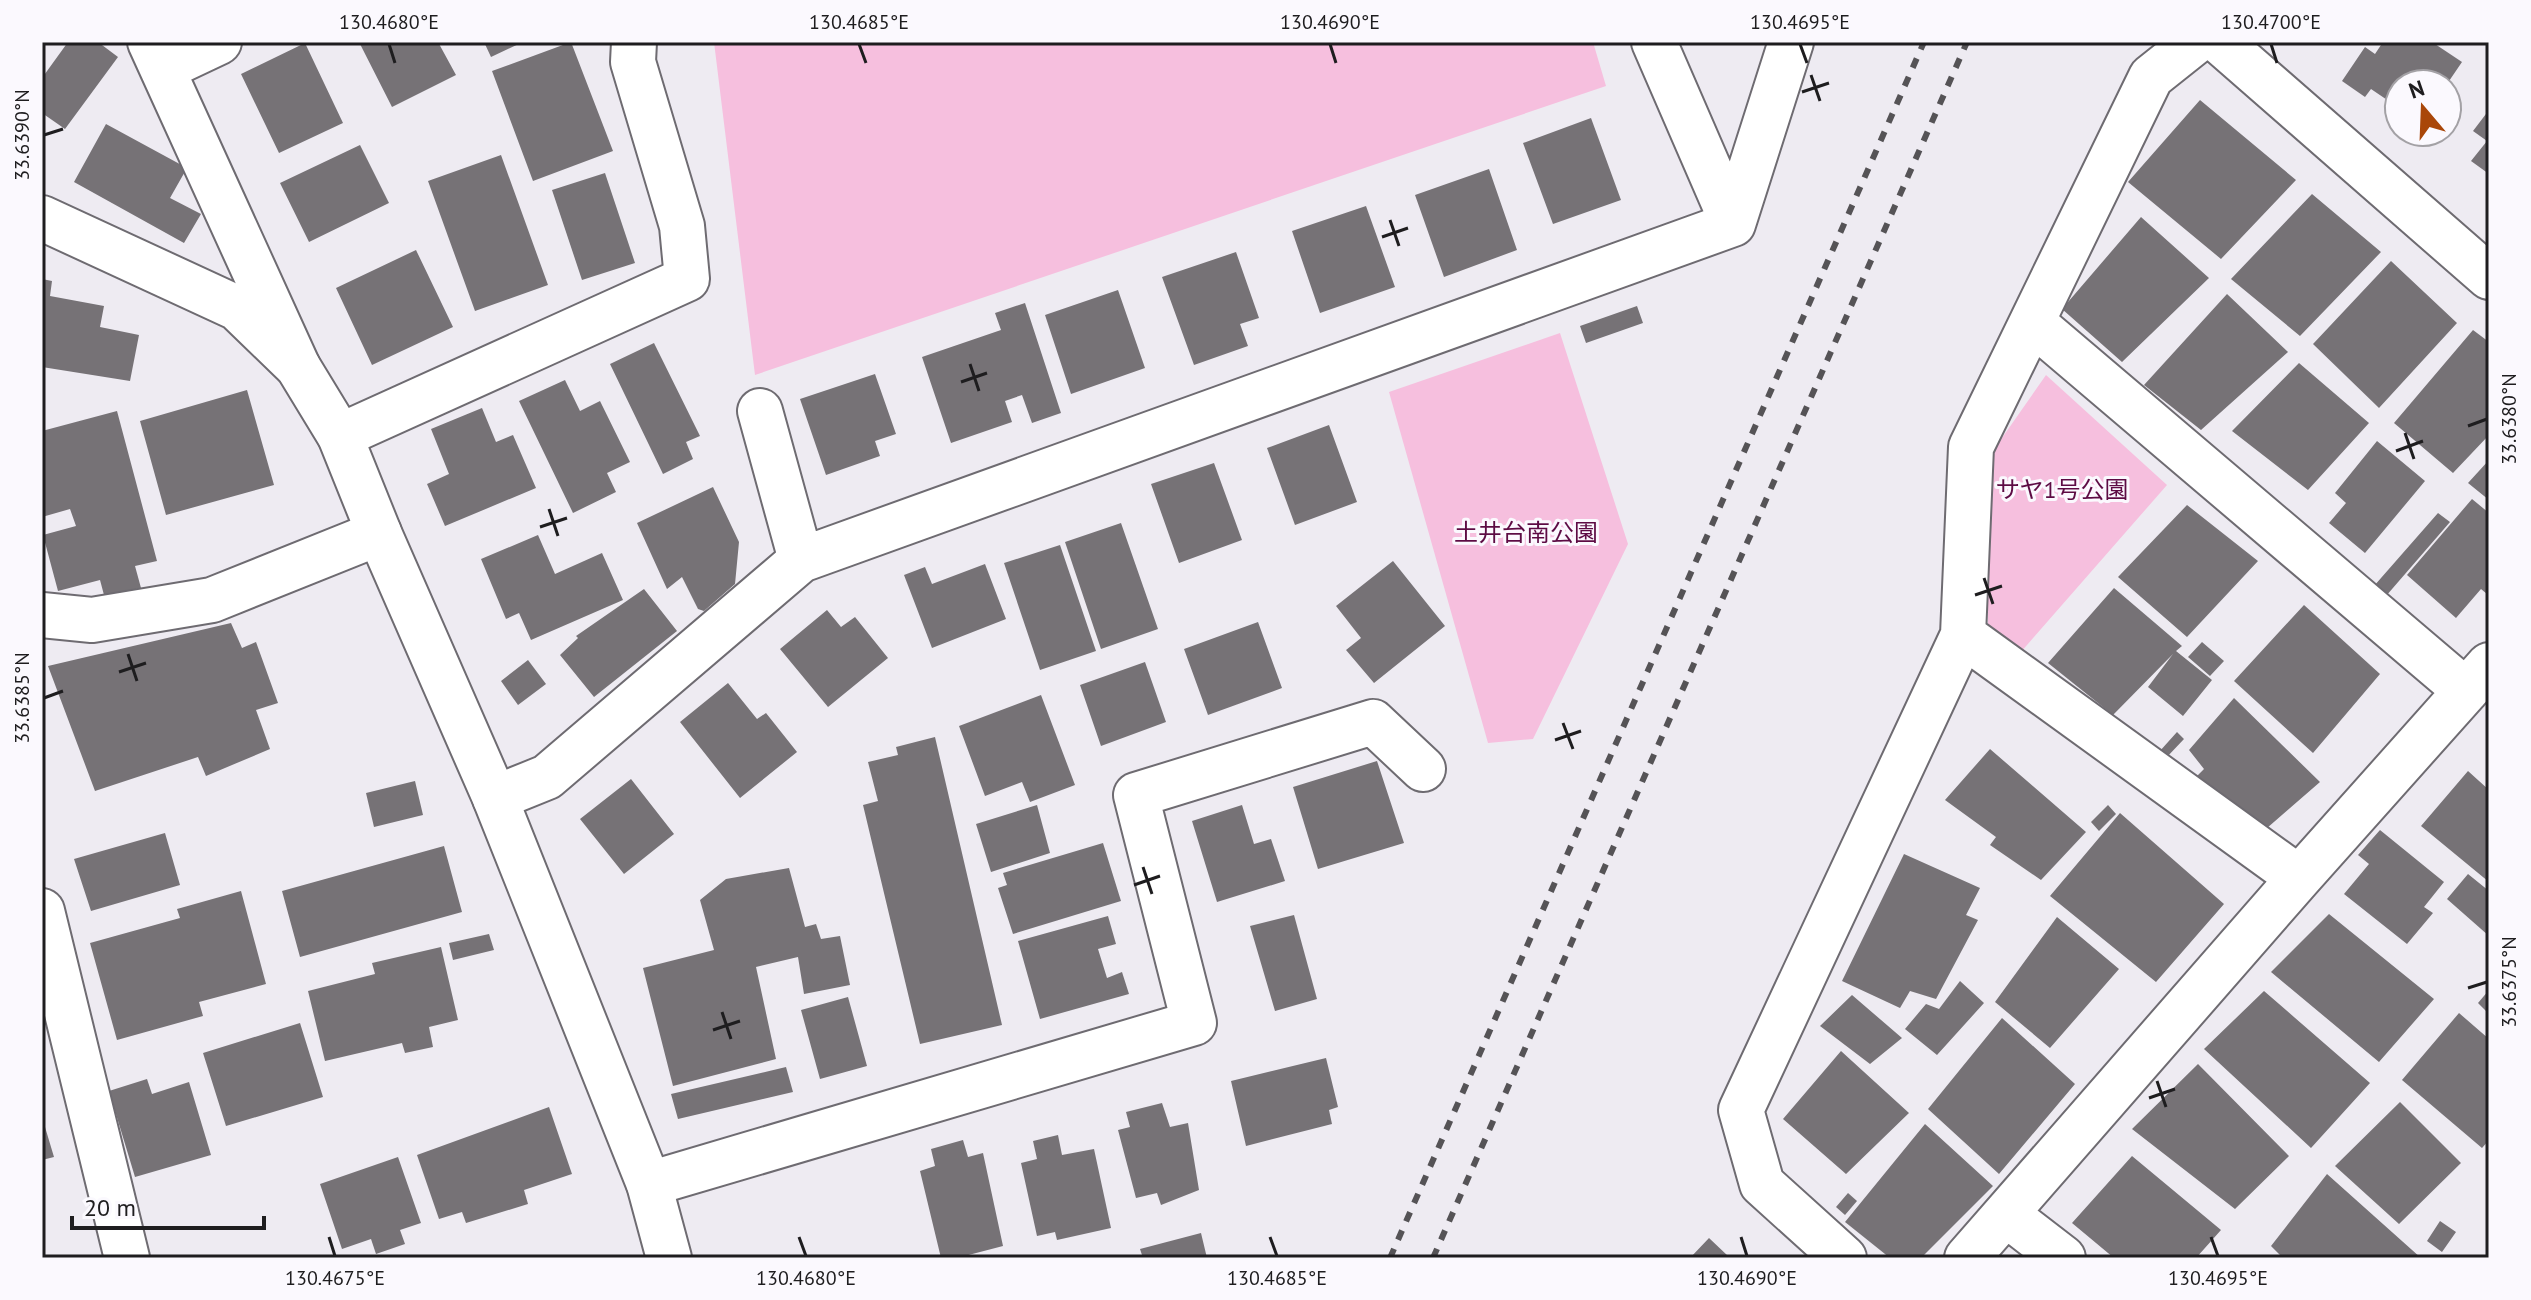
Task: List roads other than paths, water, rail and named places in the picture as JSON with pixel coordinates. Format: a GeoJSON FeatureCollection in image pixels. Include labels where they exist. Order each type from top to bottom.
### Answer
{"type":"FeatureCollection","features":[{"type":"Feature","properties":{"kind":"street"},"geometry":{"type":"LineString","coordinates":[[219,42],[157,55],[298,367],[340,436],[495,798],[649,1184],[669,1258]]}},
{"type":"Feature","properties":{"kind":"street"},"geometry":{"type":"LineString","coordinates":[[340,436],[687,279],[682,226],[633,62],[634,42]]}},
{"type":"Feature","properties":{"kind":"street"},"geometry":{"type":"LineString","coordinates":[[1654,42],[1733,224]]}},
{"type":"Feature","properties":{"kind":"street"},"geometry":{"type":"LineString","coordinates":[[1733,224],[1791,42]]}},
{"type":"Feature","properties":{"kind":"street"},"geometry":{"type":"LineString","coordinates":[[1844,1258],[1762,1184],[1741,1110],[1963,635],[1971,447],[2151,77],[2195,42]]}},
{"type":"Feature","properties":{"kind":"street"},"geometry":{"type":"LineString","coordinates":[[2220,42],[2489,277]]}},
{"type":"Feature","properties":{"kind":"street"},"geometry":{"type":"LineString","coordinates":[[42,218],[237,308],[298,367]]}},
{"type":"Feature","properties":{"kind":"street"},"geometry":{"type":"LineString","coordinates":[[495,798],[547,777],[801,560],[1733,224]]}},
{"type":"Feature","properties":{"kind":"street"},"geometry":{"type":"LineString","coordinates":[[1967,1258],[2478,678],[2032,322]]}},
{"type":"Feature","properties":{"kind":"street"},"geometry":{"type":"LineString","coordinates":[[760,411],[801,560]]}},
{"type":"Feature","properties":{"kind":"street"},"geometry":{"type":"LineString","coordinates":[[42,615],[92,620],[212,600],[379,533]]}},
{"type":"Feature","properties":{"kind":"street"},"geometry":{"type":"LineString","coordinates":[[1963,635],[2299,878]]}},
{"type":"Feature","properties":{"kind":"street"},"geometry":{"type":"LineString","coordinates":[[649,1184],[1194,1023],[1136,795],[1373,722],[1423,769]]}},
{"type":"Feature","properties":{"kind":"street"},"geometry":{"type":"LineString","coordinates":[[42,911],[127,1258]]}},
{"type":"Feature","properties":{"kind":"street"},"geometry":{"type":"LineString","coordinates":[[2006,1214],[2063,1258]]}},
{"type":"Feature","properties":{"kind":"railway"},"geometry":{"type":"LineString","coordinates":[[1390,1258],[1924,42]]}},
{"type":"Feature","properties":{"kind":"railway"},"geometry":{"type":"LineString","coordinates":[[1433,1258],[1967,42]]}},
{"type":"Feature","properties":{"kind":"park label","name":"サヤ1号公園"},"geometry":{"type":"Point","coordinates":[2062,490]}},
{"type":"Feature","properties":{"kind":"park label","name":"土井台南公園"},"geometry":{"type":"Point","coordinates":[1526,533]}}]}
